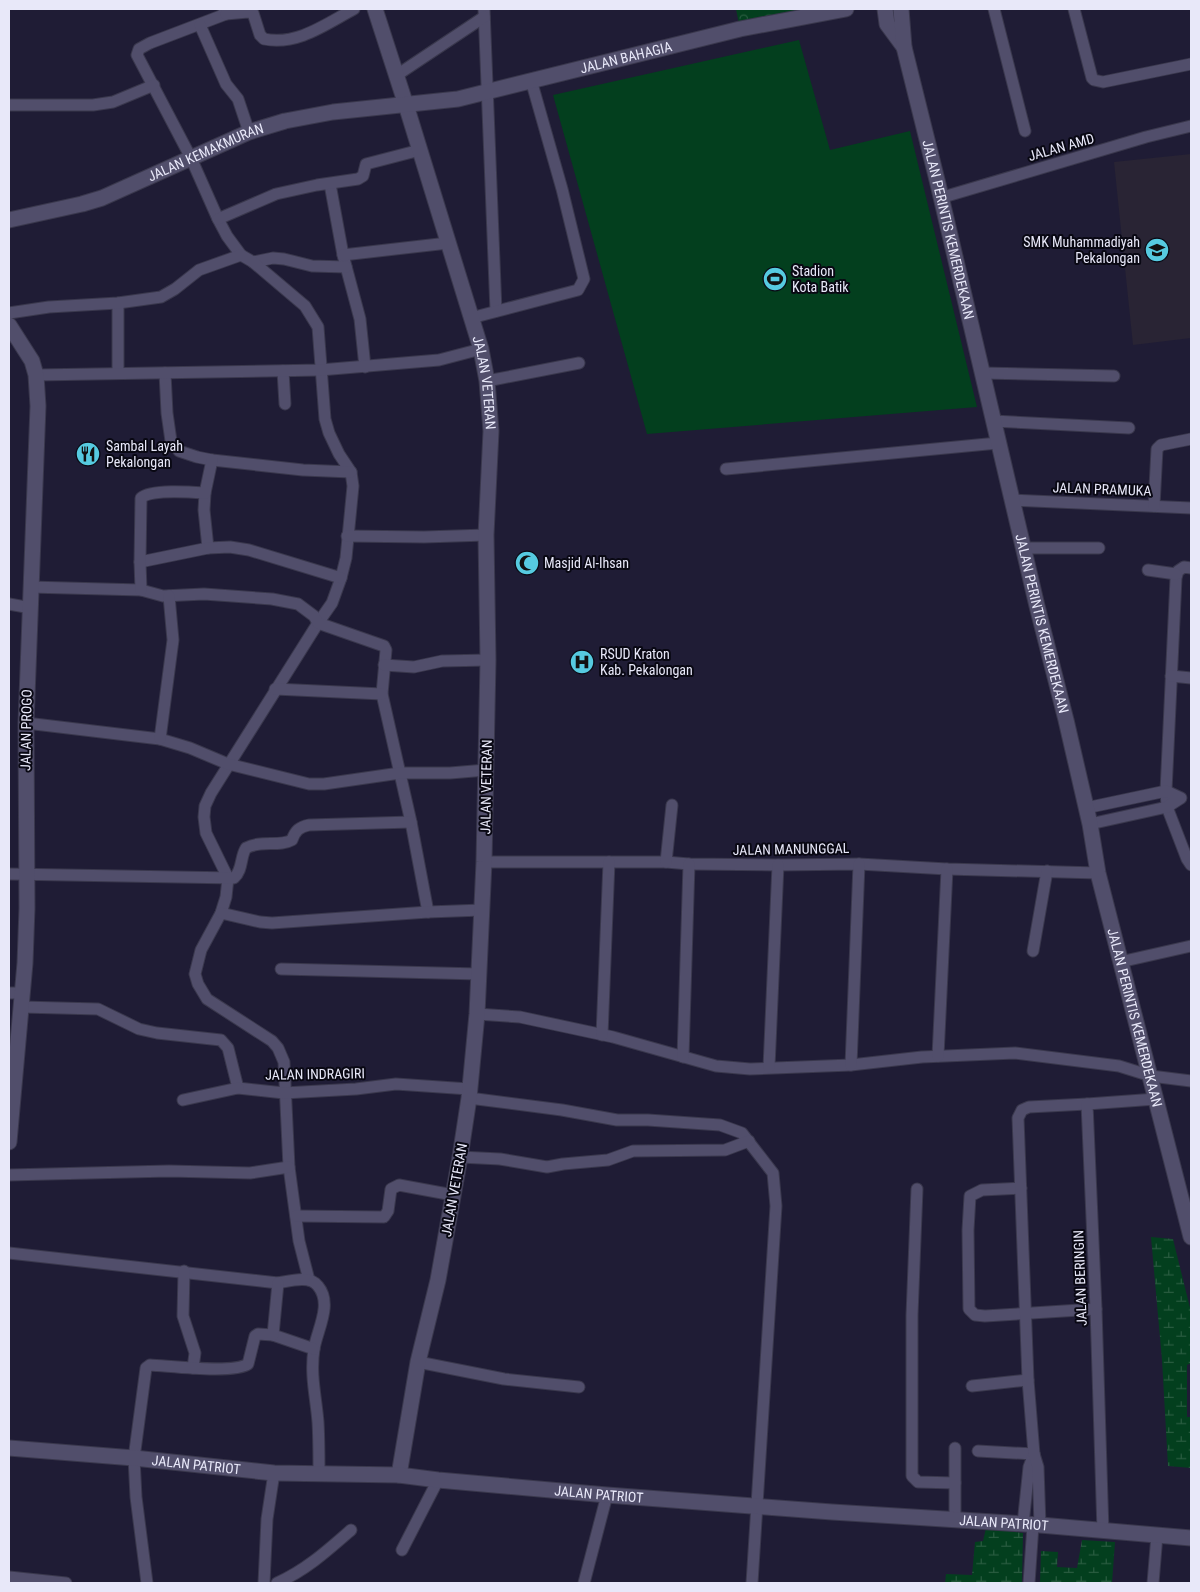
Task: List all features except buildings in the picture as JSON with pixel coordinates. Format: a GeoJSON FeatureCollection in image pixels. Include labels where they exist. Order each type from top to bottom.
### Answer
{"type":"FeatureCollection","features":[{"type":"Feature","properties":{"kind":"street"},"geometry":{"type":"LineString","coordinates":[[309,1280],[299,1241],[290,1167],[284,1093],[284,1062],[278,1048],[272,1041],[207,999],[198,984],[195,974],[201,950],[221,913],[226,897],[228,878],[206,833],[205,806],[228,764],[332,603],[346,558],[353,486],[351,472],[339,454],[325,419],[318,327],[305,306],[253,262],[241,255],[228,236],[191,158],[138,55],[138,51],[150,43],[200,25],[225,12],[253,13],[260,34],[264,39],[279,41],[296,39],[354,9]]}},
{"type":"Feature","properties":{"kind":"street","name":"JALAN VETERAN"},"geometry":{"type":"LineString","coordinates":[[375,9],[481,349],[487,381],[491,431],[486,535],[488,660],[484,862],[477,1014],[460,1157],[438,1280],[418,1362],[399,1475]]}},
{"type":"Feature","properties":{"kind":"street","name":"JALAN BAHAGIA"},"geometry":{"type":"LineString","coordinates":[[406,104],[458,99],[740,29],[846,9]]}},
{"type":"Feature","properties":{"kind":"street"},"geometry":{"type":"LineString","coordinates":[[885,9],[888,24],[904,48]]}},
{"type":"Feature","properties":{"kind":"street"},"geometry":{"type":"LineString","coordinates":[[994,9],[1025,131]]}},
{"type":"Feature","properties":{"kind":"street"},"geometry":{"type":"LineString","coordinates":[[1074,9],[1094,80],[1103,82],[1191,64]]}},
{"type":"Feature","properties":{"kind":"street","name":"JALAN PERINTIS KEMERDEKAAN"},"geometry":{"type":"LineString","coordinates":[[905,10],[904,48],[1090,824],[1098,873],[1191,1237]]}},
{"type":"Feature","properties":{"kind":"street"},"geometry":{"type":"LineString","coordinates":[[397,75],[484,13]]}},
{"type":"Feature","properties":{"kind":"street"},"geometry":{"type":"LineString","coordinates":[[484,13],[496,311]]}},
{"type":"Feature","properties":{"kind":"street"},"geometry":{"type":"LineString","coordinates":[[200,25],[226,84],[238,99],[249,132]]}},
{"type":"Feature","properties":{"kind":"street"},"geometry":{"type":"LineString","coordinates":[[471,318],[578,290],[584,279],[562,189],[531,80]]}},
{"type":"Feature","properties":{"kind":"street"},"geometry":{"type":"LineString","coordinates":[[9,105],[93,105],[113,102],[154,86]]}},
{"type":"Feature","properties":{"kind":"street","name":"JALAN KEMAKMURAN"},"geometry":{"type":"LineString","coordinates":[[9,220],[102,198],[249,132],[285,121],[333,112],[406,104]]}},
{"type":"Feature","properties":{"kind":"street","name":"JALAN AMD"},"geometry":{"type":"LineString","coordinates":[[940,198],[1146,137],[1191,126]]}},
{"type":"Feature","properties":{"kind":"street"},"geometry":{"type":"LineString","coordinates":[[218,218],[276,194],[362,177],[368,163],[420,150]]}},
{"type":"Feature","properties":{"kind":"street"},"geometry":{"type":"LineString","coordinates":[[330,184],[343,255],[360,319],[365,367]]}},
{"type":"Feature","properties":{"kind":"street"},"geometry":{"type":"LineString","coordinates":[[343,255],[448,242]]}},
{"type":"Feature","properties":{"kind":"street"},"geometry":{"type":"LineString","coordinates":[[9,313],[49,307],[118,303],[168,294],[199,270],[241,255]]}},
{"type":"Feature","properties":{"kind":"street"},"geometry":{"type":"LineString","coordinates":[[253,262],[273,258],[312,266],[346,267]]}},
{"type":"Feature","properties":{"kind":"street"},"geometry":{"type":"LineString","coordinates":[[118,303],[118,374]]}},
{"type":"Feature","properties":{"kind":"street","name":"JALAN PROGO"},"geometry":{"type":"LineString","coordinates":[[9,325],[32,361],[36,375],[37,430],[26,723],[26,926],[18,998],[9,1142]]}},
{"type":"Feature","properties":{"kind":"street"},"geometry":{"type":"LineString","coordinates":[[36,375],[320,370],[439,360],[481,349]]}},
{"type":"Feature","properties":{"kind":"street"},"geometry":{"type":"LineString","coordinates":[[487,381],[578,362]]}},
{"type":"Feature","properties":{"kind":"street"},"geometry":{"type":"LineString","coordinates":[[283,371],[286,404]]}},
{"type":"Feature","properties":{"kind":"street"},"geometry":{"type":"LineString","coordinates":[[165,373],[167,413],[173,445],[179,451],[191,456],[212,460],[303,470],[351,472]]}},
{"type":"Feature","properties":{"kind":"street"},"geometry":{"type":"LineString","coordinates":[[982,373],[1114,376]]}},
{"type":"Feature","properties":{"kind":"street"},"geometry":{"type":"LineString","coordinates":[[993,421],[1129,428]]}},
{"type":"Feature","properties":{"kind":"street"},"geometry":{"type":"LineString","coordinates":[[1154,506],[1157,449],[1161,446],[1191,439]]}},
{"type":"Feature","properties":{"kind":"street"},"geometry":{"type":"LineString","coordinates":[[726,469],[998,443]]}},
{"type":"Feature","properties":{"kind":"street"},"geometry":{"type":"LineString","coordinates":[[208,548],[204,510],[205,493],[212,460]]}},
{"type":"Feature","properties":{"kind":"street"},"geometry":{"type":"LineString","coordinates":[[141,590],[140,501],[142,497],[146,494],[174,492],[205,493]]}},
{"type":"Feature","properties":{"kind":"street","name":"JALAN PRAMUKA"},"geometry":{"type":"LineString","coordinates":[[1012,500],[1191,508]]}},
{"type":"Feature","properties":{"kind":"street"},"geometry":{"type":"LineString","coordinates":[[347,536],[486,535]]}},
{"type":"Feature","properties":{"kind":"street"},"geometry":{"type":"LineString","coordinates":[[140,562],[220,547],[249,550],[341,578]]}},
{"type":"Feature","properties":{"kind":"street"},"geometry":{"type":"LineString","coordinates":[[1023,548],[1099,548]]}},
{"type":"Feature","properties":{"kind":"street"},"geometry":{"type":"LineString","coordinates":[[1191,568],[1184,567],[1178,570],[1176,574],[1166,791],[1167,807],[1191,865]]}},
{"type":"Feature","properties":{"kind":"street"},"geometry":{"type":"LineString","coordinates":[[1148,570],[1176,574]]}},
{"type":"Feature","properties":{"kind":"street"},"geometry":{"type":"LineString","coordinates":[[30,587],[141,590],[163,596],[204,594],[272,599],[298,604],[314,616],[318,622],[384,646],[386,650],[382,694],[411,822],[428,912]]}},
{"type":"Feature","properties":{"kind":"street"},"geometry":{"type":"LineString","coordinates":[[160,739],[173,640],[169,596]]}},
{"type":"Feature","properties":{"kind":"street"},"geometry":{"type":"LineString","coordinates":[[9,604],[31,608]]}},
{"type":"Feature","properties":{"kind":"street"},"geometry":{"type":"LineString","coordinates":[[384,665],[414,667],[442,661],[488,660]]}},
{"type":"Feature","properties":{"kind":"street"},"geometry":{"type":"LineString","coordinates":[[1171,676],[1191,678]]}},
{"type":"Feature","properties":{"kind":"street"},"geometry":{"type":"LineString","coordinates":[[275,690],[382,694]]}},
{"type":"Feature","properties":{"kind":"street"},"geometry":{"type":"LineString","coordinates":[[26,723],[160,739],[190,748],[228,764],[309,784],[324,784],[400,773],[450,773],[486,770]]}},
{"type":"Feature","properties":{"kind":"street"},"geometry":{"type":"LineString","coordinates":[[1086,808],[1166,791],[1186,798]]}},
{"type":"Feature","properties":{"kind":"street"},"geometry":{"type":"LineString","coordinates":[[1090,824],[1167,807],[1186,798]]}},
{"type":"Feature","properties":{"kind":"street"},"geometry":{"type":"LineString","coordinates":[[666,862],[672,805]]}},
{"type":"Feature","properties":{"kind":"street"},"geometry":{"type":"LineString","coordinates":[[9,874],[228,878],[237,876],[246,848],[268,842],[288,842],[292,840],[294,834],[301,827],[310,825],[411,822]]}},
{"type":"Feature","properties":{"kind":"street","name":"JALAN MANUNGGAL"},"geometry":{"type":"LineString","coordinates":[[484,862],[859,864],[947,869],[1098,873]]}},
{"type":"Feature","properties":{"kind":"street"},"geometry":{"type":"LineString","coordinates":[[602,1035],[609,862]]}},
{"type":"Feature","properties":{"kind":"street"},"geometry":{"type":"LineString","coordinates":[[684,1058],[690,864]]}},
{"type":"Feature","properties":{"kind":"street"},"geometry":{"type":"LineString","coordinates":[[851,1064],[859,864]]}},
{"type":"Feature","properties":{"kind":"street"},"geometry":{"type":"LineString","coordinates":[[769,1067],[778,865]]}},
{"type":"Feature","properties":{"kind":"street"},"geometry":{"type":"LineString","coordinates":[[938,1056],[947,869]]}},
{"type":"Feature","properties":{"kind":"street"},"geometry":{"type":"LineString","coordinates":[[1034,951],[1047,871]]}},
{"type":"Feature","properties":{"kind":"street"},"geometry":{"type":"LineString","coordinates":[[221,913],[272,923],[482,910]]}},
{"type":"Feature","properties":{"kind":"street"},"geometry":{"type":"LineString","coordinates":[[1120,962],[1191,946]]}},
{"type":"Feature","properties":{"kind":"street"},"geometry":{"type":"LineString","coordinates":[[281,969],[478,974]]}},
{"type":"Feature","properties":{"kind":"street"},"geometry":{"type":"LineString","coordinates":[[18,998],[98,1009],[140,1029],[157,1034],[220,1040],[228,1048],[238,1088]]}},
{"type":"Feature","properties":{"kind":"street"},"geometry":{"type":"LineString","coordinates":[[477,1014],[520,1017],[664,1050],[684,1058],[716,1066],[750,1069],[851,1064],[938,1056],[1015,1053],[1119,1066],[1151,1076],[1191,1081]]}},
{"type":"Feature","properties":{"kind":"street","name":"JALAN INDRAGIRI"},"geometry":{"type":"LineString","coordinates":[[183,1100],[238,1088],[284,1093],[356,1089],[396,1084],[469,1094],[617,1120],[648,1120],[720,1125],[742,1133],[749,1141]]}},
{"type":"Feature","properties":{"kind":"street"},"geometry":{"type":"LineString","coordinates":[[1029,1583],[1032,1524],[1038,1466],[1034,1454],[1024,1314],[1018,1125],[1020,1113],[1029,1107],[1156,1099]]}},
{"type":"Feature","properties":{"kind":"street","name":"JALAN BERINGIN"},"geometry":{"type":"LineString","coordinates":[[1087,1104],[1096,1309],[1102,1526]]}},
{"type":"Feature","properties":{"kind":"street"},"geometry":{"type":"LineString","coordinates":[[460,1157],[500,1159],[547,1167],[608,1160],[633,1151],[726,1150],[749,1141],[773,1173],[776,1199],[752,1583]]}},
{"type":"Feature","properties":{"kind":"street"},"geometry":{"type":"LineString","coordinates":[[9,1175],[169,1171],[250,1173],[290,1167]]}},
{"type":"Feature","properties":{"kind":"street"},"geometry":{"type":"LineString","coordinates":[[296,1216],[384,1217],[388,1211],[391,1189],[399,1185],[453,1195]]}},
{"type":"Feature","properties":{"kind":"street"},"geometry":{"type":"LineString","coordinates":[[1021,1188],[982,1190],[970,1196],[968,1306],[972,1313],[976,1315],[1024,1314],[1096,1309]]}},
{"type":"Feature","properties":{"kind":"street"},"geometry":{"type":"LineString","coordinates":[[917,1189],[912,1315],[912,1476],[918,1482],[955,1483]]}},
{"type":"Feature","properties":{"kind":"street"},"geometry":{"type":"LineString","coordinates":[[9,1253],[184,1271],[278,1283],[309,1280],[318,1285],[324,1304],[322,1321],[314,1350],[313,1386],[318,1421],[319,1472]]}},
{"type":"Feature","properties":{"kind":"street"},"geometry":{"type":"LineString","coordinates":[[184,1271],[183,1316],[195,1353],[193,1368]]}},
{"type":"Feature","properties":{"kind":"street"},"geometry":{"type":"LineString","coordinates":[[272,1335],[278,1283]]}},
{"type":"Feature","properties":{"kind":"street"},"geometry":{"type":"LineString","coordinates":[[147,1583],[136,1497],[134,1458],[146,1368],[150,1365],[193,1368],[244,1366],[250,1362],[255,1336],[258,1334],[272,1335],[314,1350]]}},
{"type":"Feature","properties":{"kind":"street"},"geometry":{"type":"LineString","coordinates":[[418,1362],[504,1379],[579,1388]]}},
{"type":"Feature","properties":{"kind":"street"},"geometry":{"type":"LineString","coordinates":[[972,1386],[1028,1380]]}},
{"type":"Feature","properties":{"kind":"street","name":"JALAN PATRIOT"},"geometry":{"type":"LineString","coordinates":[[9,1448],[134,1458],[274,1473],[319,1472],[399,1475],[438,1480],[756,1506],[955,1516],[1032,1524],[1102,1526],[1191,1538]]}},
{"type":"Feature","properties":{"kind":"street"},"geometry":{"type":"LineString","coordinates":[[955,1448],[955,1516]]}},
{"type":"Feature","properties":{"kind":"street"},"geometry":{"type":"LineString","coordinates":[[978,1451],[1034,1454]]}},
{"type":"Feature","properties":{"kind":"street"},"geometry":{"type":"LineString","coordinates":[[264,1583],[267,1519],[274,1473]]}},
{"type":"Feature","properties":{"kind":"street"},"geometry":{"type":"LineString","coordinates":[[402,1550],[438,1480]]}},
{"type":"Feature","properties":{"kind":"street"},"geometry":{"type":"LineString","coordinates":[[584,1583],[607,1494]]}},
{"type":"Feature","properties":{"kind":"street"},"geometry":{"type":"LineString","coordinates":[[278,1583],[295,1575],[317,1560],[351,1530]]}},
{"type":"Feature","properties":{"kind":"street"},"geometry":{"type":"LineString","coordinates":[[1153,1583],[1158,1535]]}},
{"type":"Feature","properties":{"kind":"street"},"geometry":{"type":"LineString","coordinates":[[9,1578],[66,1583]]}},
{"type":"Feature","properties":{"kind":"shaded area","name":"SMK Muhammadiyah Pekalongan"},"geometry":{"type":"Polygon","coordinates":[[[1191,154],[1191,338],[1133,345],[1114,162],[1191,154]]]}},
{"type":"Feature","properties":{"kind":"green space"},"geometry":{"type":"Polygon","coordinates":[[[736,9],[852,9],[740,29],[736,9]]]}},
{"type":"Feature","properties":{"kind":"green space","name":"Stadion Kota Batik"},"geometry":{"type":"Polygon","coordinates":[[[799,40],[830,150],[910,131],[977,407],[647,434],[553,95],[799,40]]]}},
{"type":"Feature","properties":{"kind":"green space"},"geometry":{"type":"Polygon","coordinates":[[[1151,1237],[1173,1239],[1191,1312],[1191,1363],[1187,1365],[1187,1417],[1191,1417],[1191,1468],[1168,1466],[1162,1360],[1151,1237]]]}},
{"type":"Feature","properties":{"kind":"green space"},"geometry":{"type":"Polygon","coordinates":[[[986,1528],[1023,1533],[1022,1582],[945,1583],[946,1574],[972,1575],[975,1542],[983,1541],[986,1528]]]}},
{"type":"Feature","properties":{"kind":"green space"},"geometry":{"type":"Polygon","coordinates":[[[1082,1540],[1115,1542],[1112,1583],[1040,1583],[1041,1551],[1058,1552],[1057,1567],[1077,1568],[1082,1540]]]}},
{"type":"Feature","properties":{"kind":"place","name":"SMK Muhammadiyah Pekalongan"},"geometry":{"type":"Point","coordinates":[1157,250]}},
{"type":"Feature","properties":{"kind":"place","name":"Stadion Kota Batik"},"geometry":{"type":"Point","coordinates":[775,279]}},
{"type":"Feature","properties":{"kind":"place","name":"Sambal Layah Pekalongan"},"geometry":{"type":"Point","coordinates":[88,454]}},
{"type":"Feature","properties":{"kind":"place","name":"Masjid Al-Ihsan"},"geometry":{"type":"Point","coordinates":[527,563]}},
{"type":"Feature","properties":{"kind":"place","name":"RSUD Kraton Kab. Pekalongan"},"geometry":{"type":"Point","coordinates":[582,662]}}]}
